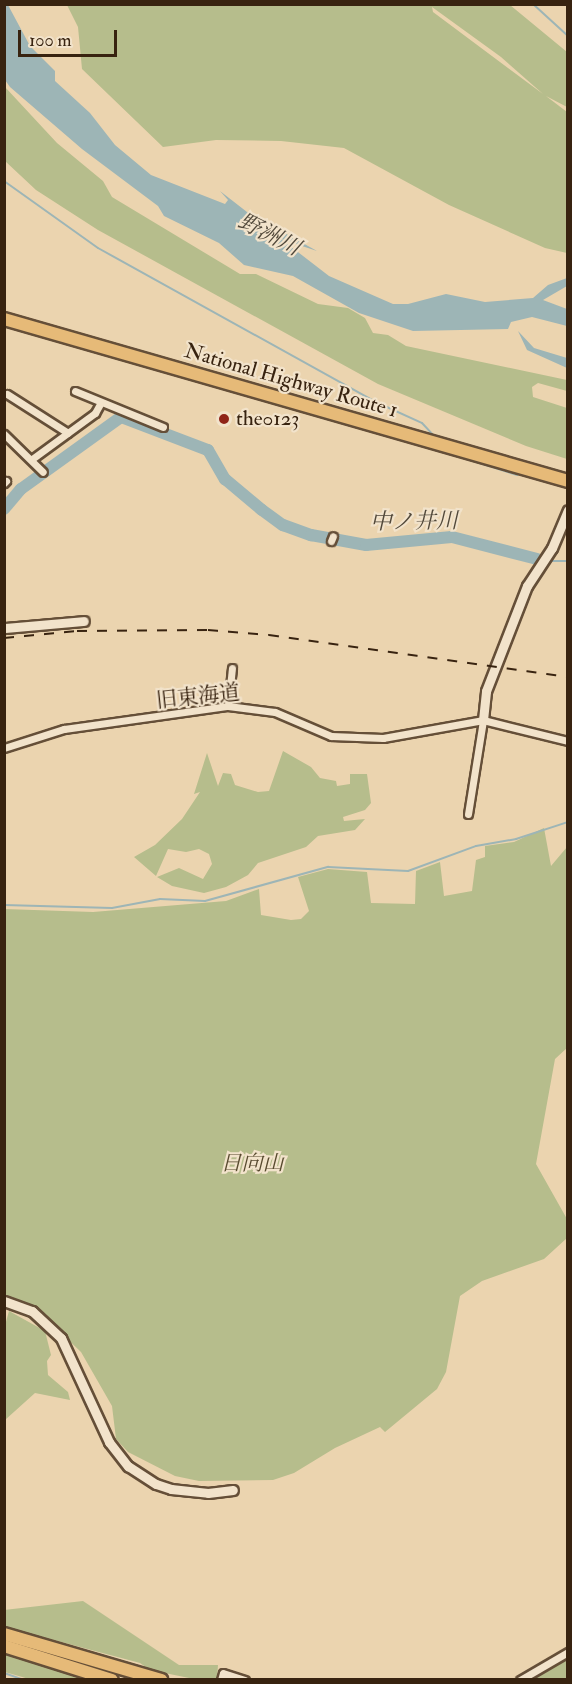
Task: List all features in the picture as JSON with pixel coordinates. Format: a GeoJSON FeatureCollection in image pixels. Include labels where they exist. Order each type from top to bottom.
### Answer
{"type":"FeatureCollection","features":[{"type":"Feature","properties":{"kind":"highway","name":"National Highway Route 1"},"geometry":{"type":"LineString","coordinates":[[4,319],[567,481]]}},
{"type":"Feature","properties":{"kind":"highway"},"geometry":{"type":"LineString","coordinates":[[4,1634],[161,1680]]}},
{"type":"Feature","properties":{"kind":"highway"},"geometry":{"type":"LineString","coordinates":[[4,1646],[112,1680]]}},
{"type":"Feature","properties":{"kind":"street"},"geometry":{"type":"LineString","coordinates":[[75,392],[100,404],[162,427]]}},
{"type":"Feature","properties":{"kind":"street"},"geometry":{"type":"LineString","coordinates":[[7,394],[68,433]]}},
{"type":"Feature","properties":{"kind":"street"},"geometry":{"type":"LineString","coordinates":[[32,459],[95,413],[100,404]]}},
{"type":"Feature","properties":{"kind":"street"},"geometry":{"type":"LineString","coordinates":[[4,434],[43,472]]}},
{"type":"Feature","properties":{"kind":"street"},"geometry":{"type":"LineString","coordinates":[[468,814],[486,691],[526,586],[552,548],[567,510]]}},
{"type":"Feature","properties":{"kind":"street"},"geometry":{"type":"LineString","coordinates":[[4,628],[84,621]]}},
{"type":"Feature","properties":{"kind":"street"},"geometry":{"type":"LineString","coordinates":[[228,706],[232,668]]}},
{"type":"Feature","properties":{"kind":"street","name":"旧東海道"},"geometry":{"type":"LineString","coordinates":[[4,748],[64,729],[228,706],[275,712],[323,733],[342,737],[383,738],[483,720],[567,741]]}},
{"type":"Feature","properties":{"kind":"street"},"geometry":{"type":"LineString","coordinates":[[4,1301],[32,1311],[61,1338],[109,1442],[128,1466],[156,1484],[171,1489],[208,1493],[233,1490]]}},
{"type":"Feature","properties":{"kind":"street"},"geometry":{"type":"LineString","coordinates":[[520,1680],[567,1652]]}},
{"type":"Feature","properties":{"kind":"street"},"geometry":{"type":"LineString","coordinates":[[221,1680],[223,1673],[245,1680]]}},
{"type":"Feature","properties":{"kind":"green space"},"geometry":{"type":"Polygon","coordinates":[[[67,5],[510,5],[567,52],[567,107],[546,96],[567,112],[567,253],[545,248],[449,205],[344,148],[281,141],[216,140],[163,147],[82,69],[78,27],[67,5]],[[432,7],[433,12],[543,94],[501,57],[432,7]]]}},
{"type":"Feature","properties":{"kind":"green space"},"geometry":{"type":"Polygon","coordinates":[[[5,87],[57,143],[103,181],[112,197],[240,274],[256,274],[318,304],[348,308],[365,318],[373,333],[388,335],[406,346],[567,380],[567,391],[538,383],[532,387],[533,397],[567,408],[567,459],[526,446],[378,384],[98,230],[36,190],[5,161],[5,87]]]}},
{"type":"Feature","properties":{"kind":"green space"},"geometry":{"type":"Polygon","coordinates":[[[283,751],[311,767],[320,778],[336,781],[337,786],[350,784],[350,774],[367,774],[371,803],[365,810],[343,817],[344,821],[365,819],[355,830],[318,836],[306,847],[258,863],[248,875],[226,887],[204,893],[172,886],[157,877],[179,868],[203,879],[212,864],[209,854],[199,849],[186,852],[168,849],[156,876],[134,857],[155,845],[182,819],[200,792],[194,794],[207,753],[218,786],[223,773],[231,774],[235,785],[258,792],[269,791],[283,751]]]}},
{"type":"Feature","properties":{"kind":"green space","name":"日向山"},"geometry":{"type":"Polygon","coordinates":[[[544,828],[551,866],[567,847],[568,1047],[555,1059],[536,1164],[567,1219],[567,1238],[544,1259],[482,1281],[460,1296],[446,1372],[437,1389],[385,1432],[380,1427],[335,1448],[294,1473],[273,1480],[199,1481],[175,1476],[128,1452],[116,1439],[112,1406],[81,1352],[35,1308],[5,1296],[4,909],[93,912],[226,901],[259,889],[261,915],[291,920],[301,919],[309,911],[298,877],[328,869],[367,872],[371,903],[415,904],[416,871],[440,862],[444,896],[472,891],[476,860],[485,857],[485,846],[514,842],[544,828]]]}},
{"type":"Feature","properties":{"kind":"green space"},"geometry":{"type":"Polygon","coordinates":[[[9,1311],[45,1331],[51,1355],[47,1361],[48,1375],[68,1392],[70,1400],[35,1393],[5,1420],[4,1329],[9,1311]]]}},
{"type":"Feature","properties":{"kind":"green space"},"geometry":{"type":"Polygon","coordinates":[[[83,1601],[179,1665],[218,1665],[217,1679],[194,1679],[150,1670],[140,1663],[5,1627],[4,1610],[83,1601]]]}},
{"type":"Feature","properties":{"kind":"green space"},"geometry":{"type":"Polygon","coordinates":[[[5,1654],[87,1679],[29,1679],[5,1672],[5,1654]]]}},
{"type":"Feature","properties":{"kind":"green space"},"geometry":{"type":"Polygon","coordinates":[[[567,1658],[567,1679],[533,1679],[558,1663],[567,1658]]]}},
{"type":"Feature","properties":{"kind":"water","name":"野洲川"},"geometry":{"type":"Polygon","coordinates":[[[4,5],[8,5],[30,46],[55,71],[55,81],[90,113],[115,145],[151,175],[225,204],[228,200],[220,191],[247,212],[317,251],[281,239],[329,276],[393,304],[408,304],[446,294],[485,302],[533,298],[548,285],[567,278],[567,286],[543,300],[567,309],[567,326],[532,317],[511,322],[508,329],[413,331],[359,313],[293,276],[244,265],[219,243],[164,216],[158,206],[82,149],[10,87],[5,80],[4,5]]]}},
{"type":"Feature","properties":{"kind":"water"},"geometry":{"type":"Polygon","coordinates":[[[518,331],[534,348],[567,358],[567,368],[527,350],[518,331]]]}},
{"type":"Feature","properties":{"kind":"waterway"},"geometry":{"type":"LineString","coordinates":[[533,4],[568,36]]}},
{"type":"Feature","properties":{"kind":"waterway"},"geometry":{"type":"LineString","coordinates":[[4,181],[98,248],[378,403],[422,423],[435,437]]}},
{"type":"Feature","properties":{"kind":"waterway","name":"中ノ井川"},"geometry":{"type":"LineString","coordinates":[[4,509],[21,489],[121,417],[208,450],[225,479],[262,510],[283,525],[311,535],[366,545],[452,537],[537,559]]}},
{"type":"Feature","properties":{"kind":"waterway"},"geometry":{"type":"LineString","coordinates":[[441,451],[517,475]]}},
{"type":"Feature","properties":{"kind":"waterway","name":"中ノ井川"},"geometry":{"type":"LineString","coordinates":[[550,561],[568,561]]}},
{"type":"Feature","properties":{"kind":"waterway"},"geometry":{"type":"LineString","coordinates":[[4,905],[112,908],[160,899],[205,901],[328,867],[408,871],[476,846],[516,839],[568,822]]}},
{"type":"Feature","properties":{"kind":"waterway"},"geometry":{"type":"LineString","coordinates":[[4,1673],[24,1680]]}},
{"type":"Feature","properties":{"kind":"railway"},"geometry":{"type":"LineString","coordinates":[[4,638],[77,631],[208,630],[269,635],[568,677]]}},
{"type":"Feature","properties":{"kind":"place","name":"the0123"},"geometry":{"type":"Point","coordinates":[224,419]}}]}
